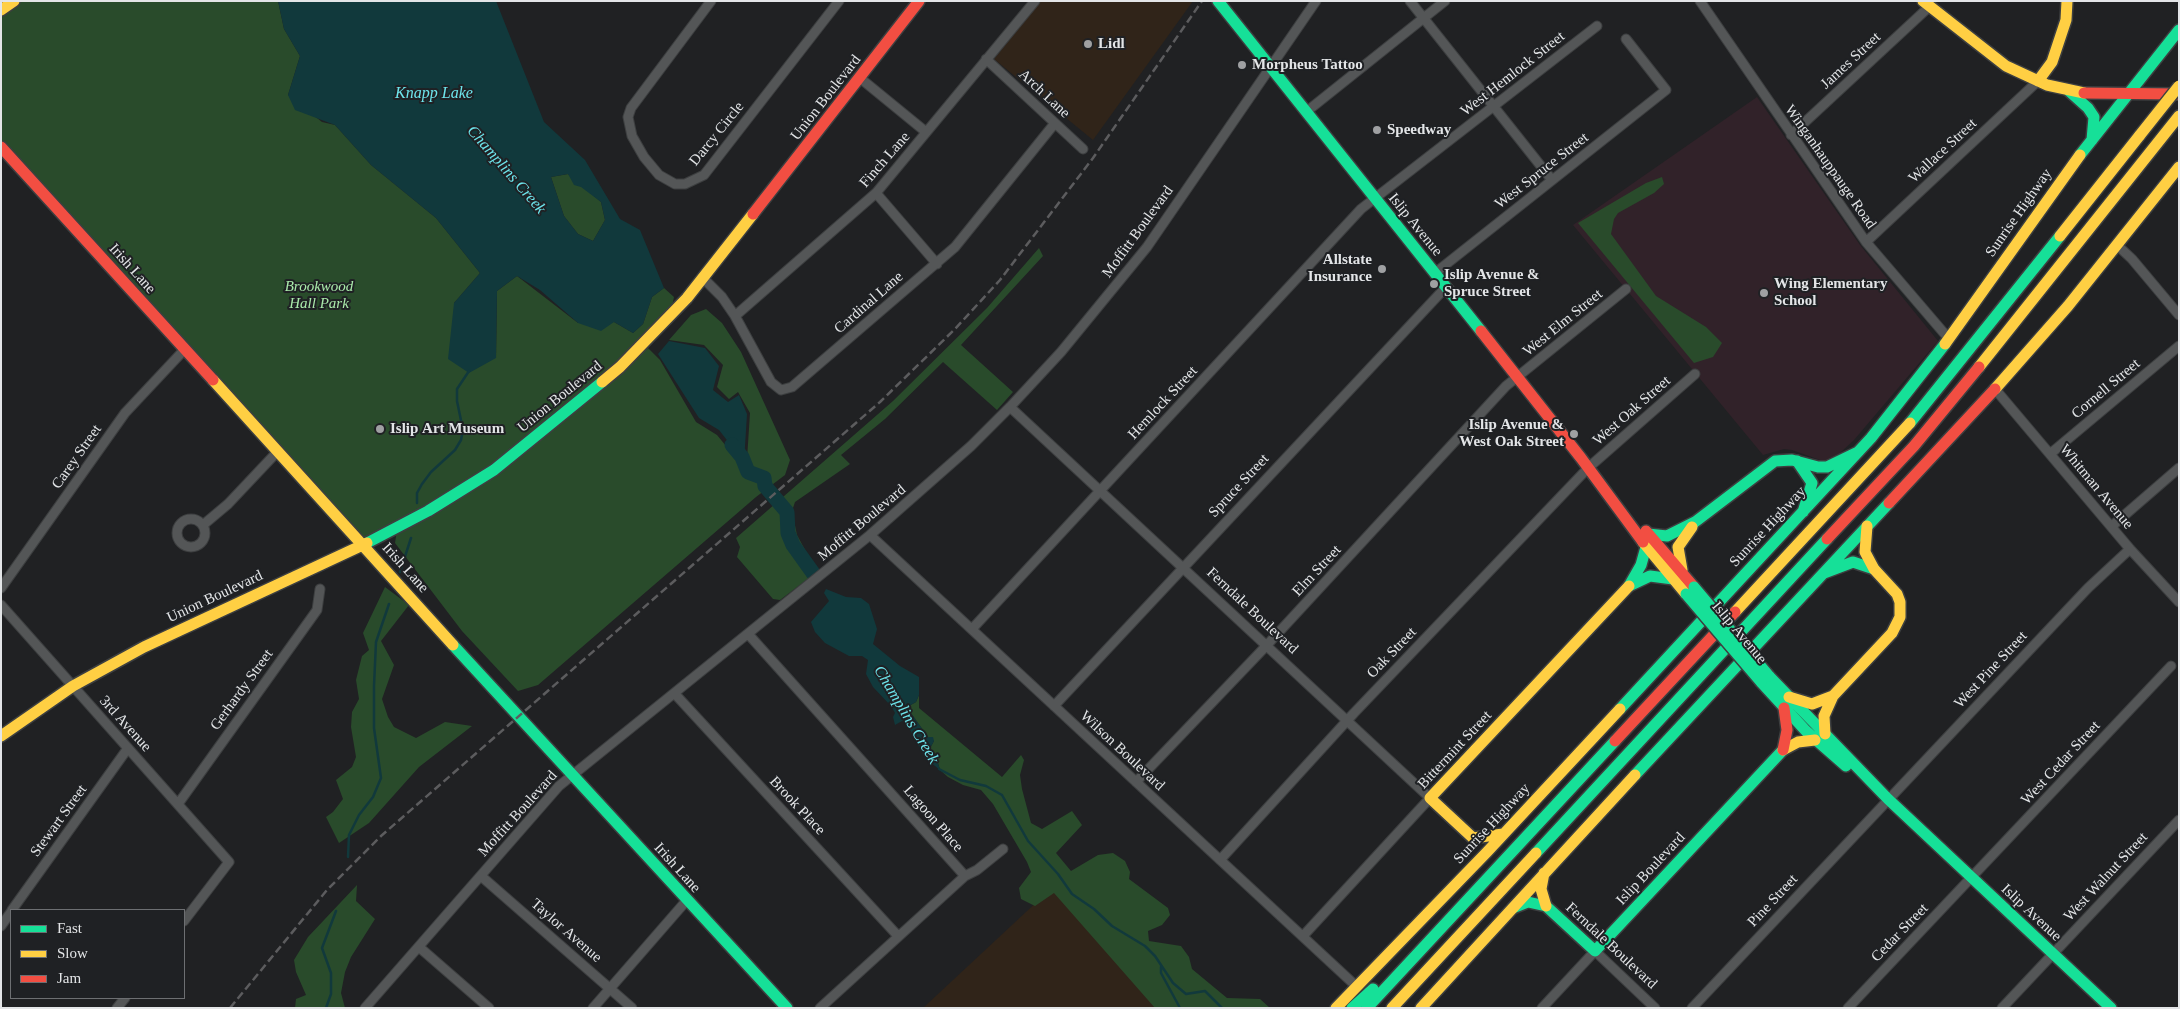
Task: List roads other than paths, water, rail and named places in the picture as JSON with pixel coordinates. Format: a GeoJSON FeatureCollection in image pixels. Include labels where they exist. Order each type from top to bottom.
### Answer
{"type":"FeatureCollection","features":[{"type":"Feature","properties":{"kind":"main road"},"geometry":{"type":"LineString","coordinates":[[1,10],[14,1]]}},
{"type":"Feature","properties":{"kind":"main road","name":"Union Boulevard"},"geometry":{"type":"LineString","coordinates":[[1,736],[73,686],[152,643],[364,545],[446,500],[494,470],[537,436],[620,367],[704,279],[919,1]]}},
{"type":"Feature","properties":{"kind":"main road","name":"Islip Avenue"},"geometry":{"type":"LineString","coordinates":[[1218,1],[1517,377],[1588,468],[1646,547],[1678,577]]}},
{"type":"Feature","properties":{"kind":"main road"},"geometry":{"type":"LineString","coordinates":[[2038,81],[2052,62],[2066,20],[2067,1]]}},
{"type":"Feature","properties":{"kind":"main road"},"geometry":{"type":"LineString","coordinates":[[1926,4],[2001,63],[2038,81],[2069,91],[2127,96],[2179,94]]}},
{"type":"Feature","properties":{"kind":"main road","name":"Sunrise Highway"},"geometry":{"type":"LineString","coordinates":[[1336,1008],[1503,834],[1803,512],[1898,406],[1949,339],[2046,200],[2179,30]]}},
{"type":"Feature","properties":{"kind":"main road"},"geometry":{"type":"LineString","coordinates":[[1367,1008],[1904,430],[1974,345],[2179,86]]}},
{"type":"Feature","properties":{"kind":"main road"},"geometry":{"type":"LineString","coordinates":[[2069,91],[2094,116],[2092,140]]}},
{"type":"Feature","properties":{"kind":"main road"},"geometry":{"type":"LineString","coordinates":[[1392,1008],[1914,446],[1977,371],[2179,116]]}},
{"type":"Feature","properties":{"kind":"main road","name":"Irish Lane"},"geometry":{"type":"LineString","coordinates":[[1,148],[686,900],[787,1008]]}},
{"type":"Feature","properties":{"kind":"main road"},"geometry":{"type":"LineString","coordinates":[[1421,1008],[1510,908],[1995,389],[2053,323],[2178,169]]}},
{"type":"Feature","properties":{"kind":"main road"},"geometry":{"type":"LineString","coordinates":[[1648,534],[1667,536],[1695,522],[1771,464],[1784,459],[1818,467],[1827,467],[1858,452]]}},
{"type":"Feature","properties":{"kind":"main road"},"geometry":{"type":"LineString","coordinates":[[1797,461],[1809,476],[1812,484],[1803,512]]}},
{"type":"Feature","properties":{"kind":"main road","name":"Islip Avenue"},"geometry":{"type":"LineString","coordinates":[[1588,468],[1648,534],[1678,577],[1765,679],[1783,708],[1820,737],[1888,799],[2111,1008]]}},
{"type":"Feature","properties":{"kind":"main road"},"geometry":{"type":"LineString","coordinates":[[1629,586],[1650,576],[1678,577],[1678,547],[1695,522]]}},
{"type":"Feature","properties":{"kind":"main road"},"geometry":{"type":"LineString","coordinates":[[1783,750],[1798,742],[1820,737],[1824,716],[1833,696],[1888,637],[1900,617],[1900,602],[1897,594],[1874,569],[1865,552],[1867,526]]}},
{"type":"Feature","properties":{"kind":"main road"},"geometry":{"type":"LineString","coordinates":[[1629,586],[1641,564],[1646,547]]}},
{"type":"Feature","properties":{"kind":"main road"},"geometry":{"type":"LineString","coordinates":[[1824,572],[1853,562],[1874,569]]}},
{"type":"Feature","properties":{"kind":"main road","name":"Bittermint Street"},"geometry":{"type":"LineString","coordinates":[[1430,798],[1629,586]]}},
{"type":"Feature","properties":{"kind":"main road","name":"Islip Avenue"},"geometry":{"type":"LineString","coordinates":[[1765,679],[1786,695],[1820,737]]}},
{"type":"Feature","properties":{"kind":"main road"},"geometry":{"type":"LineString","coordinates":[[1786,695],[1812,704],[1833,696]]}},
{"type":"Feature","properties":{"kind":"main road"},"geometry":{"type":"LineString","coordinates":[[1783,708],[1787,730],[1783,750]]}},
{"type":"Feature","properties":{"kind":"main road","name":"Islip Boulevard"},"geometry":{"type":"LineString","coordinates":[[1595,952],[1783,750]]}},
{"type":"Feature","properties":{"kind":"main road","name":"Ferndale Boulevard"},"geometry":{"type":"LineString","coordinates":[[1430,798],[1473,838]]}},
{"type":"Feature","properties":{"kind":"main road"},"geometry":{"type":"LineString","coordinates":[[1470,869],[1474,854],[1473,838],[1503,834]]}},
{"type":"Feature","properties":{"kind":"main road"},"geometry":{"type":"LineString","coordinates":[[1510,908],[1528,902],[1546,906],[1541,889],[1544,872]]}},
{"type":"Feature","properties":{"kind":"main road","name":"Ferndale Boulevard"},"geometry":{"type":"LineString","coordinates":[[1546,906],[1595,952]]}},
{"type":"Feature","properties":{"kind":"main road"},"geometry":{"type":"LineString","coordinates":[[1352,1008],[1426,945]]}},
{"type":"Feature","properties":{"kind":"main road"},"geometry":{"type":"LineString","coordinates":[[1397,1008],[1410,988]]}},
{"type":"Feature","properties":{"kind":"street","name":"Darcy Circle"},"geometry":{"type":"LineString","coordinates":[[711,1],[631,108],[628,117],[632,136],[644,157],[659,175],[675,184],[685,184],[704,175],[839,1]]}},
{"type":"Feature","properties":{"kind":"street","name":"Finch Lane"},"geometry":{"type":"LineString","coordinates":[[735,316],[876,194],[1034,1]]}},
{"type":"Feature","properties":{"kind":"street","name":"Moffitt Boulevard"},"geometry":{"type":"LineString","coordinates":[[365,1008],[560,786],[749,635],[870,535],[965,452],[1010,407],[1061,352],[1147,247],[1316,1]]}},
{"type":"Feature","properties":{"kind":"street"},"geometry":{"type":"LineString","coordinates":[[1410,1],[1552,180]]}},
{"type":"Feature","properties":{"kind":"street"},"geometry":{"type":"LineString","coordinates":[[1306,112],[1445,1]]}},
{"type":"Feature","properties":{"kind":"street","name":"Winganhauppauge Road"},"geometry":{"type":"LineString","coordinates":[[1700,1],[1866,242],[1949,339]]}},
{"type":"Feature","properties":{"kind":"street","name":"James Street"},"geometry":{"type":"LineString","coordinates":[[1791,135],[1926,4]]}},
{"type":"Feature","properties":{"kind":"street","name":"West Hemlock Street"},"geometry":{"type":"LineString","coordinates":[[1376,199],[1597,26]]}},
{"type":"Feature","properties":{"kind":"street","name":"West Spruce Street"},"geometry":{"type":"LineString","coordinates":[[1434,272],[1666,90],[1626,39]]}},
{"type":"Feature","properties":{"kind":"street","name":"Arch Lane"},"geometry":{"type":"LineString","coordinates":[[986,59],[1083,149]]}},
{"type":"Feature","properties":{"kind":"street"},"geometry":{"type":"LineString","coordinates":[[860,78],[926,132]]}},
{"type":"Feature","properties":{"kind":"street","name":"Wallace Street"},"geometry":{"type":"LineString","coordinates":[[1866,242],[2038,81]]}},
{"type":"Feature","properties":{"kind":"street","name":"Cardinal Lane"},"geometry":{"type":"LineString","coordinates":[[704,279],[722,297],[735,316],[771,382],[781,390],[792,387],[955,247],[1055,123]]}},
{"type":"Feature","properties":{"kind":"street"},"geometry":{"type":"LineString","coordinates":[[876,194],[937,264]]}},
{"type":"Feature","properties":{"kind":"street","name":"Hemlock Street"},"geometry":{"type":"LineString","coordinates":[[972,629],[1361,209],[1376,199]]}},
{"type":"Feature","properties":{"kind":"street"},"geometry":{"type":"LineString","coordinates":[[2117,245],[2136,264],[2179,315]]}},
{"type":"Feature","properties":{"kind":"street","name":"Spruce Street"},"geometry":{"type":"LineString","coordinates":[[1054,706],[1446,287]]}},
{"type":"Feature","properties":{"kind":"street","name":"West Elm Street"},"geometry":{"type":"LineString","coordinates":[[1517,377],[1626,289]]}},
{"type":"Feature","properties":{"kind":"street","name":"Cornell Street"},"geometry":{"type":"LineString","coordinates":[[2050,454],[2179,346]]}},
{"type":"Feature","properties":{"kind":"street","name":"Carey Street"},"geometry":{"type":"LineString","coordinates":[[1,588],[125,413],[185,349]]}},
{"type":"Feature","properties":{"kind":"street","name":"West Oak Street"},"geometry":{"type":"LineString","coordinates":[[1588,468],[1695,374]]}},
{"type":"Feature","properties":{"kind":"street","name":"Elm Street"},"geometry":{"type":"LineString","coordinates":[[1136,782],[1267,645],[1506,386],[1517,377]]}},
{"type":"Feature","properties":{"kind":"street","name":"Whitman Avenue"},"geometry":{"type":"LineString","coordinates":[[1995,389],[2130,549],[2175,591],[2179,602]]}},
{"type":"Feature","properties":{"kind":"street","name":"Ferndale Boulevard"},"geometry":{"type":"LineString","coordinates":[[1010,407],[1430,798]]}},
{"type":"Feature","properties":{"kind":"street"},"geometry":{"type":"LineString","coordinates":[[203,525],[228,504],[278,451]]}},
{"type":"Feature","properties":{"kind":"street","name":"Oak Street"},"geometry":{"type":"LineString","coordinates":[[1220,860],[1348,722],[1354,713],[1588,468]]}},
{"type":"Feature","properties":{"kind":"street"},"geometry":{"type":"LineString","coordinates":[[2112,526],[2179,468]]}},
{"type":"Feature","properties":{"kind":"street","name":"Wilson Boulevard"},"geometry":{"type":"LineString","coordinates":[[870,535],[1356,986]]}},
{"type":"Feature","properties":{"kind":"street","name":"West Pine Street"},"geometry":{"type":"LineString","coordinates":[[1875,814],[2092,584],[2130,549]]}},
{"type":"Feature","properties":{"kind":"street","name":"Gerhardy Street"},"geometry":{"type":"LineString","coordinates":[[178,804],[317,610],[320,589]]}},
{"type":"Feature","properties":{"kind":"street","name":"3rd Avenue"},"geometry":{"type":"LineString","coordinates":[[1,604],[229,862],[185,920]]}},
{"type":"Feature","properties":{"kind":"street","name":"Lagoon Place"},"geometry":{"type":"LineString","coordinates":[[749,635],[965,876]]}},
{"type":"Feature","properties":{"kind":"street","name":"West Cedar Street"},"geometry":{"type":"LineString","coordinates":[[1971,878],[2171,666]]}},
{"type":"Feature","properties":{"kind":"street","name":"Brook Place"},"geometry":{"type":"LineString","coordinates":[[675,694],[898,936]]}},
{"type":"Feature","properties":{"kind":"street","name":"Stewart Street"},"geometry":{"type":"LineString","coordinates":[[13,909],[128,748]]}},
{"type":"Feature","properties":{"kind":"street","name":"Bittermint Street"},"geometry":{"type":"LineString","coordinates":[[1303,936],[1430,798]]}},
{"type":"Feature","properties":{"kind":"street","name":"Pine Street"},"geometry":{"type":"LineString","coordinates":[[1692,1008],[1875,814]]}},
{"type":"Feature","properties":{"kind":"street","name":"West Walnut Street"},"geometry":{"type":"LineString","coordinates":[[2002,1008],[2179,820]]}},
{"type":"Feature","properties":{"kind":"street"},"geometry":{"type":"LineString","coordinates":[[820,1008],[965,876],[978,870],[1003,849]]}},
{"type":"Feature","properties":{"kind":"street","name":"Taylor Avenue"},"geometry":{"type":"LineString","coordinates":[[481,876],[632,1008]]}},
{"type":"Feature","properties":{"kind":"street","name":"Cedar Street"},"geometry":{"type":"LineString","coordinates":[[1848,1008],[1971,878]]}},
{"type":"Feature","properties":{"kind":"street"},"geometry":{"type":"LineString","coordinates":[[593,1008],[686,900]]}},
{"type":"Feature","properties":{"kind":"street","name":"Stewart Street"},"geometry":{"type":"LineString","coordinates":[[1,926],[10,914]]}},
{"type":"Feature","properties":{"kind":"street"},"geometry":{"type":"LineString","coordinates":[[419,947],[489,1008]]}},
{"type":"Feature","properties":{"kind":"street","name":"Ferndale Boulevard"},"geometry":{"type":"LineString","coordinates":[[1595,952],[1655,1008]]}},
{"type":"Feature","properties":{"kind":"street","name":"Islip Boulevard"},"geometry":{"type":"LineString","coordinates":[[1542,1008],[1595,952]]}},
{"type":"Feature","properties":{"kind":"water","name":"Knapp Lake"},"geometry":{"type":"Polygon","coordinates":[[[278,1],[496,1],[544,122],[585,160],[620,219],[640,230],[664,288],[652,297],[643,324],[633,333],[614,322],[601,331],[578,323],[540,290],[517,276],[497,291],[496,358],[469,373],[448,359],[454,303],[480,273],[436,218],[371,165],[335,125],[295,110],[288,95],[300,56],[284,29],[278,1]],[[568,174],[551,177],[564,216],[578,234],[593,241],[605,220],[601,202],[581,187],[574,185],[568,174]]]}},
{"type":"Feature","properties":{"kind":"water"},"geometry":{"type":"Polygon","coordinates":[[[669,341],[705,348],[719,366],[713,390],[728,402],[739,395],[747,414],[744,462],[719,430],[699,418],[658,354],[669,341]]]}},
{"type":"Feature","properties":{"kind":"water"},"geometry":{"type":"Polygon","coordinates":[[[826,589],[846,597],[861,598],[869,604],[877,629],[873,644],[900,666],[919,677],[919,695],[916,702],[909,706],[908,709],[928,737],[933,737],[934,741],[928,752],[938,763],[940,770],[925,758],[907,724],[902,721],[895,725],[893,717],[895,713],[873,687],[866,674],[868,660],[862,656],[849,656],[825,643],[815,632],[811,622],[829,601],[824,593],[826,589]]]}},
{"type":"Feature","properties":{"kind":"waterway"},"geometry":{"type":"LineString","coordinates":[[417,503],[417,493],[422,484],[431,472],[455,450],[461,440],[463,430],[457,401],[457,389],[469,371]]}},
{"type":"Feature","properties":{"kind":"waterway","name":"Champlins Creek"},"geometry":{"type":"LineString","coordinates":[[732,445],[742,457],[748,472],[764,478],[765,486],[787,512],[788,533],[793,545],[813,573]]}},
{"type":"Feature","properties":{"kind":"waterway"},"geometry":{"type":"LineString","coordinates":[[400,572],[411,538]]}},
{"type":"Feature","properties":{"kind":"waterway"},"geometry":{"type":"LineString","coordinates":[[348,857],[349,835],[359,815],[373,797],[381,778],[374,728],[376,642],[389,604]]}},
{"type":"Feature","properties":{"kind":"waterway","name":"Champlins Creek"},"geometry":{"type":"LineString","coordinates":[[939,769],[960,780],[986,786],[1002,795],[1028,841],[1058,874],[1072,894],[1094,909],[1112,926],[1145,946],[1155,956],[1173,983],[1186,994],[1205,991],[1222,1008]]}},
{"type":"Feature","properties":{"kind":"waterway"},"geometry":{"type":"LineString","coordinates":[[326,1008],[331,994],[331,973],[322,948],[336,911]]}},
{"type":"Feature","properties":{"kind":"waterway"},"geometry":{"type":"LineString","coordinates":[[1161,967],[1161,973],[1180,1008]]}},
{"type":"Feature","properties":{"kind":"railway"},"geometry":{"type":"LineString","coordinates":[[230,1008],[327,890],[381,836],[880,402],[955,329],[1000,280],[1093,158],[1202,1]]}},
{"type":"Feature","properties":{"kind":"place","name":"Lidl"},"geometry":{"type":"Point","coordinates":[1088,44]}},
{"type":"Feature","properties":{"kind":"place","name":"Morpheus Tattoo"},"geometry":{"type":"Point","coordinates":[1242,65]}},
{"type":"Feature","properties":{"kind":"place","name":"Speedway"},"geometry":{"type":"Point","coordinates":[1377,130]}},
{"type":"Feature","properties":{"kind":"place","name":"Allstate Insurance"},"geometry":{"type":"Point","coordinates":[1382,269]}},
{"type":"Feature","properties":{"kind":"place","name":"Islip Avenue & Spruce Street"},"geometry":{"type":"Point","coordinates":[1434,284]}},
{"type":"Feature","properties":{"kind":"place","name":"Wing Elementary School"},"geometry":{"type":"Point","coordinates":[1764,293]}},
{"type":"Feature","properties":{"kind":"place","name":"Islip Art Museum"},"geometry":{"type":"Point","coordinates":[380,429]}},
{"type":"Feature","properties":{"kind":"place","name":"Islip Avenue & West Oak Street"},"geometry":{"type":"Point","coordinates":[1574,434]}},
{"type":"Feature","properties":{"kind":"park label","name":"Brookwood Hall Park"},"geometry":{"type":"Point","coordinates":[319,296]}}]}
